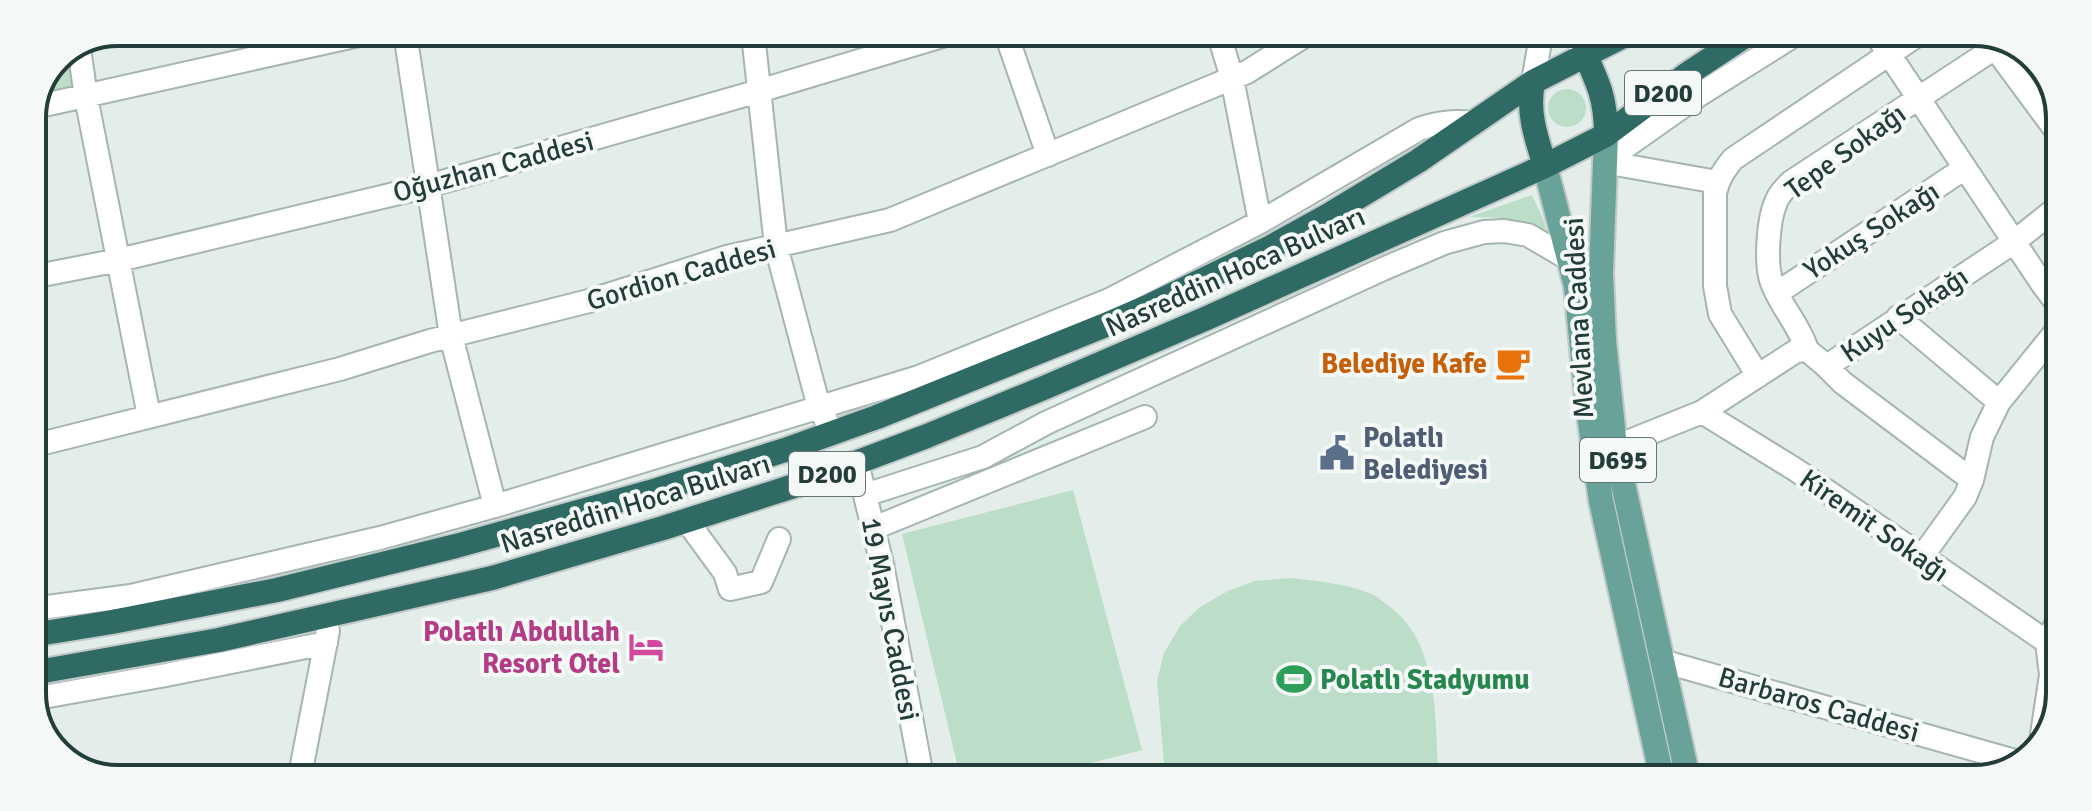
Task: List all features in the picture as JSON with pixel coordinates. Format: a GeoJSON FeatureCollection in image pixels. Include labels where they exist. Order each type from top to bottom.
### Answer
{"type":"FeatureCollection","features":[{"type":"Feature","properties":{"kind":"highway","name":"Nasreddin Hoca Bulvarı"},"geometry":{"type":"LineString","coordinates":[[46,633],[169,612],[352,573],[657,490],[831,433],[1048,349],[1215,274],[1327,216],[1418,161],[1556,69],[1580,46]]}},
{"type":"Feature","properties":{"kind":"highway"},"geometry":{"type":"LineString","coordinates":[[1581,46],[1603,97],[1606,135]]}},
{"type":"Feature","properties":{"kind":"highway","name":"D200"},"geometry":{"type":"LineString","coordinates":[[1606,135],[1729,46]]}},
{"type":"Feature","properties":{"kind":"highway"},"geometry":{"type":"LineString","coordinates":[[1533,82],[1530,110],[1545,166]]}},
{"type":"Feature","properties":{"kind":"highway","name":"Nasreddin Hoca Bulvarı"},"geometry":{"type":"LineString","coordinates":[[46,671],[219,640],[492,578],[797,485],[979,416],[1168,335],[1545,166],[1606,135]]}},
{"type":"Feature","properties":{"kind":"main road","name":"Mevlana Caddesi"},"geometry":{"type":"LineString","coordinates":[[1606,135],[1601,273],[1604,341],[1615,447],[1685,765]]}},
{"type":"Feature","properties":{"kind":"main road","name":"Mevlana Caddesi"},"geometry":{"type":"LineString","coordinates":[[1545,166],[1579,309],[1587,400],[1601,501],[1659,765]]}},
{"type":"Feature","properties":{"kind":"street"},"geometry":{"type":"LineString","coordinates":[[47,105],[311,46]]}},
{"type":"Feature","properties":{"kind":"street"},"geometry":{"type":"LineString","coordinates":[[407,46],[451,336],[495,506]]}},
{"type":"Feature","properties":{"kind":"street"},"geometry":{"type":"LineString","coordinates":[[754,46],[776,246],[820,407],[831,433]]}},
{"type":"Feature","properties":{"kind":"street","name":"Oğuzhan Caddesi"},"geometry":{"type":"LineString","coordinates":[[46,274],[119,260],[428,186],[909,46]]}},
{"type":"Feature","properties":{"kind":"street"},"geometry":{"type":"LineString","coordinates":[[1010,46],[1048,155]]}},
{"type":"Feature","properties":{"kind":"street"},"geometry":{"type":"LineString","coordinates":[[1222,46],[1232,78],[1260,222]]}},
{"type":"Feature","properties":{"kind":"street","name":"Gordion Caddesi"},"geometry":{"type":"LineString","coordinates":[[46,442],[340,369],[451,336],[589,301],[727,257],[890,220],[1247,72],[1288,46]]}},
{"type":"Feature","properties":{"kind":"street"},"geometry":{"type":"LineString","coordinates":[[1533,82],[1539,46]]}},
{"type":"Feature","properties":{"kind":"street"},"geometry":{"type":"LineString","coordinates":[[1604,162],[1777,46]]}},
{"type":"Feature","properties":{"kind":"street"},"geometry":{"type":"LineString","coordinates":[[1758,376],[1720,314],[1717,302],[1717,182],[1733,159],[1883,46],[2046,289]]}},
{"type":"Feature","properties":{"kind":"street","name":"Tepe Sokağı"},"geometry":{"type":"LineString","coordinates":[[1816,357],[1771,281],[1769,260],[1773,215],[1779,196],[1791,182],[1994,49]]}},
{"type":"Feature","properties":{"kind":"street"},"geometry":{"type":"LineString","coordinates":[[1717,54],[1732,74]]}},
{"type":"Feature","properties":{"kind":"street"},"geometry":{"type":"LineString","coordinates":[[2007,54],[2046,114]]}},
{"type":"Feature","properties":{"kind":"street"},"geometry":{"type":"LineString","coordinates":[[80,57],[149,416]]}},
{"type":"Feature","properties":{"kind":"street"},"geometry":{"type":"LineString","coordinates":[[46,607],[131,596],[380,538],[919,377],[1109,300],[1260,222],[1419,129],[1454,121],[1475,123]]}},
{"type":"Feature","properties":{"kind":"street"},"geometry":{"type":"LineString","coordinates":[[1604,162],[1717,182]]}},
{"type":"Feature","properties":{"kind":"street","name":"Yokuş Sokağı"},"geometry":{"type":"LineString","coordinates":[[1777,293],[1965,168]]}},
{"type":"Feature","properties":{"kind":"street","name":"Kuyu Sokağı"},"geometry":{"type":"LineString","coordinates":[[1615,447],[1702,412],[1796,351],[1833,362],[2014,242],[2046,216]]}},
{"type":"Feature","properties":{"kind":"street"},"geometry":{"type":"LineString","coordinates":[[865,495],[983,457],[1046,423],[1444,243],[1484,232],[1504,231],[1528,235],[1569,259]]}},
{"type":"Feature","properties":{"kind":"street"},"geometry":{"type":"LineString","coordinates":[[1898,317],[1999,402]]}},
{"type":"Feature","properties":{"kind":"street"},"geometry":{"type":"LineString","coordinates":[[1168,335],[1181,362]]}},
{"type":"Feature","properties":{"kind":"street"},"geometry":{"type":"LineString","coordinates":[[1921,558],[1954,515],[1972,480],[1982,437],[1999,402],[2046,344]]}},
{"type":"Feature","properties":{"kind":"street"},"geometry":{"type":"LineString","coordinates":[[1816,357],[1843,383],[1972,480]]}},
{"type":"Feature","properties":{"kind":"street","name":"Kiremit Sokağı"},"geometry":{"type":"LineString","coordinates":[[1702,412],[1796,470],[1921,558],[2046,630]]}},
{"type":"Feature","properties":{"kind":"street"},"geometry":{"type":"LineString","coordinates":[[874,528],[1145,417]]}},
{"type":"Feature","properties":{"kind":"street","name":"19 Mayıs Caddesi"},"geometry":{"type":"LineString","coordinates":[[857,463],[874,528],[920,765]]}},
{"type":"Feature","properties":{"kind":"street"},"geometry":{"type":"LineString","coordinates":[[687,521],[725,573],[730,589],[761,582],[779,539]]}},
{"type":"Feature","properties":{"kind":"street"},"geometry":{"type":"LineString","coordinates":[[302,765],[331,615]]}},
{"type":"Feature","properties":{"kind":"street"},"geometry":{"type":"LineString","coordinates":[[46,696],[326,643]]}},
{"type":"Feature","properties":{"kind":"street","name":"Barbaros Caddesi"},"geometry":{"type":"LineString","coordinates":[[1662,661],[2005,758]]}},
{"type":"Feature","properties":{"kind":"green space"},"geometry":{"type":"Polygon","coordinates":[[[73,62],[79,91],[49,97],[58,78],[73,62]]]}},
{"type":"Feature","properties":{"kind":"green space"},"geometry":{"type":"Polygon","coordinates":[[[1567,89],[1580,95],[1586,108],[1580,121],[1567,127],[1554,121],[1548,108],[1554,95],[1567,89]]]}},
{"type":"Feature","properties":{"kind":"green space"},"geometry":{"type":"Polygon","coordinates":[[[1532,195],[1547,233],[1502,218],[1469,217],[1532,195]]]}},
{"type":"Feature","properties":{"kind":"green space"},"geometry":{"type":"Polygon","coordinates":[[[1073,490],[1142,750],[1083,765],[957,765],[902,534],[1073,490]]]}},
{"type":"Feature","properties":{"kind":"green space","name":"Polatlı Stadyumu"},"geometry":{"type":"Polygon","coordinates":[[[1290,578],[1359,590],[1372,594],[1406,622],[1418,641],[1432,685],[1438,765],[1164,765],[1157,681],[1164,653],[1180,626],[1200,607],[1228,591],[1255,581],[1290,578]]]}},
{"type":"Feature","properties":{"kind":"place","name":"Belediye Kafe"},"geometry":{"type":"Point","coordinates":[1513,363]}},
{"type":"Feature","properties":{"kind":"place","name":"Polatlı Belediyesi"},"geometry":{"type":"Point","coordinates":[1337,453]}},
{"type":"Feature","properties":{"kind":"place","name":"Polatlı Abdullah Resort Otel"},"geometry":{"type":"Point","coordinates":[646,647]}},
{"type":"Feature","properties":{"kind":"place","name":"Polatlı Stadyumu"},"geometry":{"type":"Point","coordinates":[1294,679]}}]}
